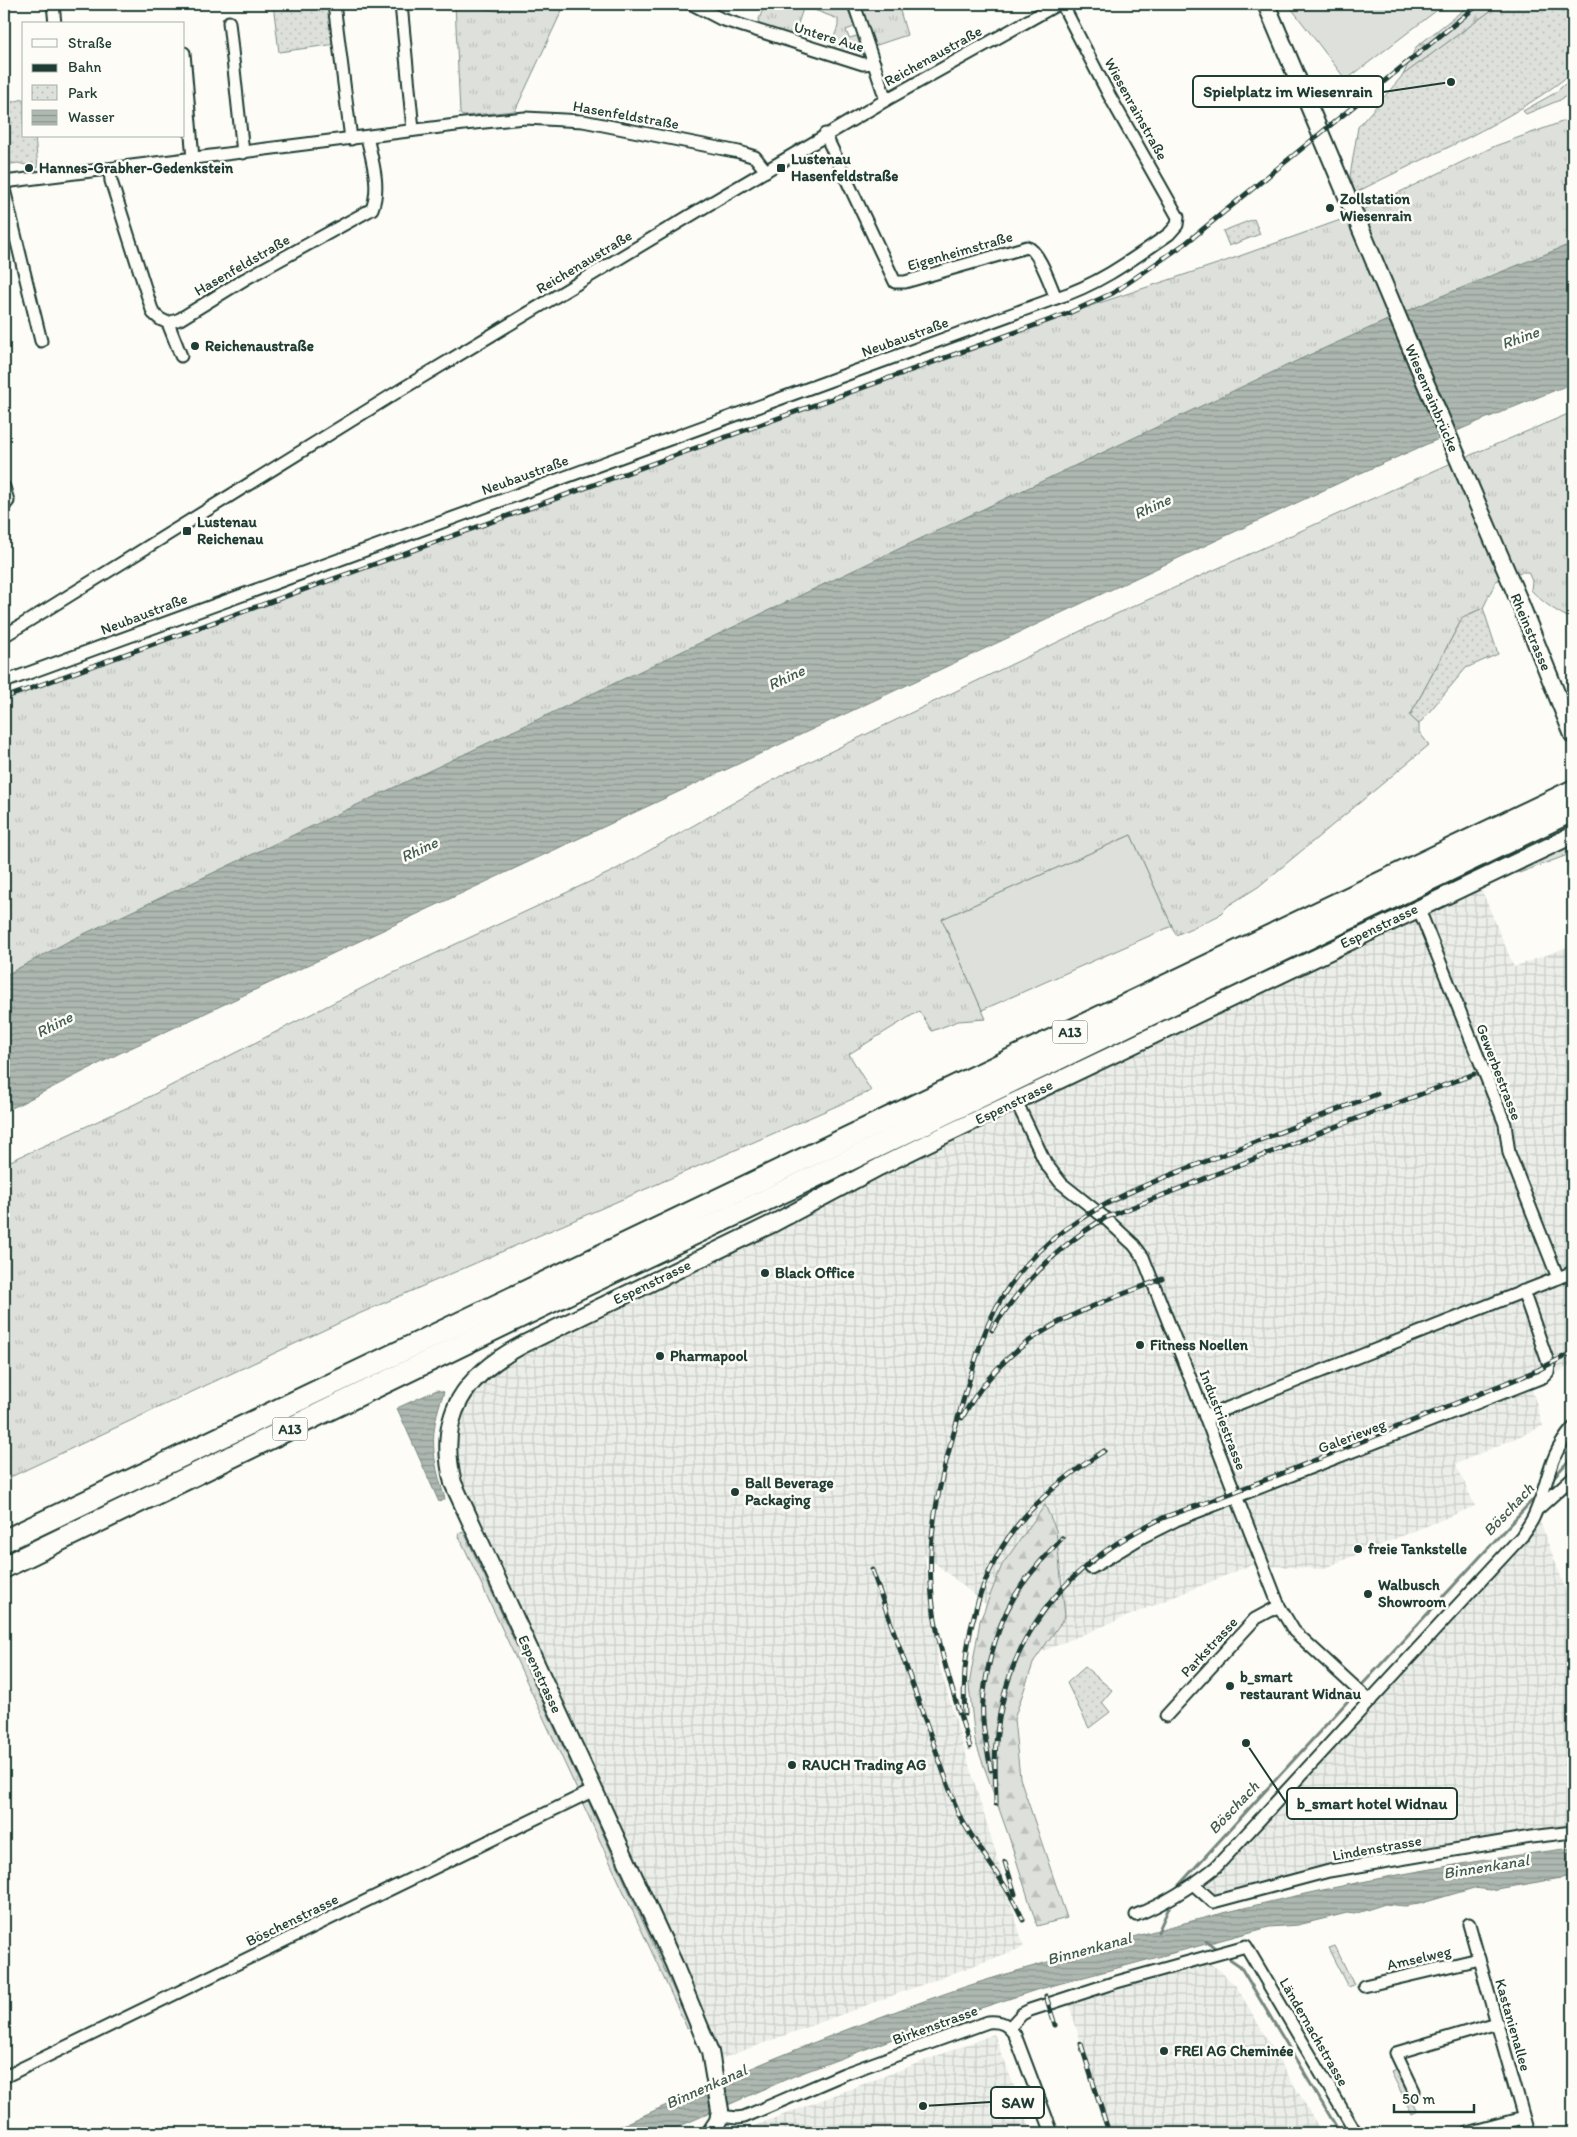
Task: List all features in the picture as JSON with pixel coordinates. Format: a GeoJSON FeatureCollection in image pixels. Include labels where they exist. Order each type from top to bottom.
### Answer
{"type":"FeatureCollection","features":[{"type":"Feature","properties":{"kind":"highway","name":"A13"},"geometry":{"type":"LineString","coordinates":[[4,1541],[1573,791]]}},
{"type":"Feature","properties":{"kind":"highway","name":"A13"},"geometry":{"type":"LineString","coordinates":[[4,1567],[1573,810]]}},
{"type":"Feature","properties":{"kind":"street"},"geometry":{"type":"LineString","coordinates":[[53,4],[55,22]]}},
{"type":"Feature","properties":{"kind":"street"},"geometry":{"type":"LineString","coordinates":[[334,4],[351,139]]}},
{"type":"Feature","properties":{"kind":"street"},"geometry":{"type":"LineString","coordinates":[[401,4],[413,130]]}},
{"type":"Feature","properties":{"kind":"street","name":"Untere Aue"},"geometry":{"type":"LineString","coordinates":[[692,4],[721,19],[864,64],[874,64]]}},
{"type":"Feature","properties":{"kind":"street","name":"Untere Aue"},"geometry":{"type":"LineString","coordinates":[[854,4],[886,100]]}},
{"type":"Feature","properties":{"kind":"street","name":"Reichenaustraße"},"geometry":{"type":"LineString","coordinates":[[4,636],[402,389],[825,134],[1058,4]]}},
{"type":"Feature","properties":{"kind":"street","name":"Wiesenrainstraße"},"geometry":{"type":"LineString","coordinates":[[1056,298],[1077,292],[1111,273],[1174,229],[1178,217],[1109,95],[1062,4]]}},
{"type":"Feature","properties":{"kind":"street","name":"Wiesenrainbrücke"},"geometry":{"type":"LineString","coordinates":[[1266,4],[1511,585]]}},
{"type":"Feature","properties":{"kind":"street"},"geometry":{"type":"LineString","coordinates":[[229,22],[243,153]]}},
{"type":"Feature","properties":{"kind":"street"},"geometry":{"type":"LineString","coordinates":[[185,65],[193,159]]}},
{"type":"Feature","properties":{"kind":"street","name":"Hasenfeldstraße"},"geometry":{"type":"LineString","coordinates":[[4,182],[413,130],[525,118],[583,121],[739,152],[755,158],[766,171]]}},
{"type":"Feature","properties":{"kind":"street","name":"Eigenheimstraße"},"geometry":{"type":"LineString","coordinates":[[825,134],[895,282],[905,282],[1027,247],[1031,248],[1037,255],[1056,298]]}},
{"type":"Feature","properties":{"kind":"street","name":"Hasenfeldstraße"},"geometry":{"type":"LineString","coordinates":[[168,323],[180,319],[245,279],[372,209],[376,199],[376,182],[367,137]]}},
{"type":"Feature","properties":{"kind":"street"},"geometry":{"type":"LineString","coordinates":[[110,170],[111,181],[153,313],[168,323],[181,356]]}},
{"type":"Feature","properties":{"kind":"street","name":"Hasenfeldstraße"},"geometry":{"type":"LineString","coordinates":[[4,174],[19,174],[28,179]]}},
{"type":"Feature","properties":{"kind":"street"},"geometry":{"type":"LineString","coordinates":[[4,188],[41,341]]}},
{"type":"Feature","properties":{"kind":"street","name":"Neubaustraße"},"geometry":{"type":"LineString","coordinates":[[4,682],[1056,298]]}},
{"type":"Feature","properties":{"kind":"street"},"geometry":{"type":"LineString","coordinates":[[4,487],[8,501],[4,506]]}},
{"type":"Feature","properties":{"kind":"street","name":"Rheinstrasse"},"geometry":{"type":"LineString","coordinates":[[1511,585],[1523,610],[1573,735]]}},
{"type":"Feature","properties":{"kind":"street","name":"Espenstrasse"},"geometry":{"type":"LineString","coordinates":[[715,2126],[720,2104],[712,2063],[703,2032],[674,1964],[454,1483],[448,1462],[448,1440],[450,1425],[466,1388],[479,1373],[500,1356],[516,1348],[774,1223],[879,1167],[1418,907],[1573,835]]}},
{"type":"Feature","properties":{"kind":"street","name":"Gewerbestrasse"},"geometry":{"type":"LineString","coordinates":[[1418,907],[1505,1124],[1509,1153],[1558,1278]]}},
{"type":"Feature","properties":{"kind":"street","name":"Industriestrasse"},"geometry":{"type":"LineString","coordinates":[[1016,1101],[1046,1164],[1061,1183],[1106,1218],[1134,1245],[1143,1257],[1279,1606],[1294,1631],[1366,1697]]}},
{"type":"Feature","properties":{"kind":"street"},"geometry":{"type":"LineString","coordinates":[[1206,1417],[1573,1272]]}},
{"type":"Feature","properties":{"kind":"street","name":"Galerieweg"},"geometry":{"type":"LineString","coordinates":[[1091,1568],[1142,1537],[1176,1520],[1237,1498],[1543,1377],[1548,1372],[1550,1365],[1523,1292]]}},
{"type":"Feature","properties":{"kind":"street"},"geometry":{"type":"LineString","coordinates":[[1533,1518],[1550,1463],[1558,1446],[1573,1428]]}},
{"type":"Feature","properties":{"kind":"street"},"geometry":{"type":"LineString","coordinates":[[1136,1915],[1154,1908],[1194,1885],[1216,1867],[1366,1697],[1522,1536],[1536,1511],[1573,1477]]}},
{"type":"Feature","properties":{"kind":"street","name":"Parkstrasse"},"geometry":{"type":"LineString","coordinates":[[1166,1716],[1255,1619],[1279,1606]]}},
{"type":"Feature","properties":{"kind":"street","name":"Böschenstrasse"},"geometry":{"type":"LineString","coordinates":[[4,2077],[594,1790]]}},
{"type":"Feature","properties":{"kind":"street","name":"Lindenstrasse"},"geometry":{"type":"LineString","coordinates":[[1194,1885],[1213,1902],[1329,1871],[1531,1837],[1573,1832]]}},
{"type":"Feature","properties":{"kind":"street","name":"Kastanienallee"},"geometry":{"type":"LineString","coordinates":[[1470,1924],[1528,2133]]}},
{"type":"Feature","properties":{"kind":"street","name":"Ländernachstrasse"},"geometry":{"type":"LineString","coordinates":[[1010,2027],[1022,2014],[1030,2010],[1207,1956],[1241,1948],[1356,2133]]}},
{"type":"Feature","properties":{"kind":"street","name":"Amselweg"},"geometry":{"type":"LineString","coordinates":[[1364,1986],[1479,1959]]}},
{"type":"Feature","properties":{"kind":"street","name":"Birkenstrasse"},"geometry":{"type":"LineString","coordinates":[[715,2126],[752,2114],[844,2074],[988,2022],[998,2021],[1010,2027]]}},
{"type":"Feature","properties":{"kind":"street"},"geometry":{"type":"LineString","coordinates":[[1414,2091],[1396,2053],[1497,2023]]}},
{"type":"Feature","properties":{"kind":"street"},"geometry":{"type":"LineString","coordinates":[[1010,2027],[1015,2035],[1052,2133]]}},
{"type":"Feature","properties":{"kind":"street"},"geometry":{"type":"LineString","coordinates":[[1467,2133],[1523,2118]]}},
{"type":"Feature","properties":{"kind":"shaded area"},"geometry":{"type":"Polygon","coordinates":[[[1477,879],[1514,967],[1573,945],[1573,1364],[1531,1387],[1543,1426],[1456,1464],[1475,1506],[1322,1569],[1251,1565],[1043,1651],[924,1554],[939,1665],[1024,1947],[718,2060],[466,1514],[448,1440],[479,1373],[1477,879]]]}},
{"type":"Feature","properties":{"kind":"shaded area"},"geometry":{"type":"Polygon","coordinates":[[[1536,1511],[1573,1609],[1573,1832],[1329,1871],[1213,1902],[1194,1885],[1522,1536],[1536,1511]]]}},
{"type":"Feature","properties":{"kind":"shaded area"},"geometry":{"type":"Polygon","coordinates":[[[1201,1958],[1218,1969],[1236,1986],[1322,2133],[1113,2133],[1106,2123],[1067,1998],[1201,1958]]]}},
{"type":"Feature","properties":{"kind":"shaded area"},"geometry":{"type":"Polygon","coordinates":[[[994,2034],[1032,2133],[736,2133],[994,2034]]]}},
{"type":"Feature","properties":{"kind":"green space"},"geometry":{"type":"Polygon","coordinates":[[[273,4],[331,4],[336,44],[279,52],[273,4]]]}},
{"type":"Feature","properties":{"kind":"green space"},"geometry":{"type":"Polygon","coordinates":[[[455,4],[499,11],[506,4],[565,4],[515,111],[463,116],[460,114],[455,4]]]}},
{"type":"Feature","properties":{"kind":"green space"},"geometry":{"type":"Polygon","coordinates":[[[765,4],[846,4],[854,27],[846,30],[849,38],[857,36],[864,56],[862,59],[830,49],[838,26],[838,19],[804,6],[793,38],[756,27],[765,4]]]}},
{"type":"Feature","properties":{"kind":"green space"},"geometry":{"type":"Polygon","coordinates":[[[860,4],[898,4],[907,35],[874,46],[860,4]]]}},
{"type":"Feature","properties":{"kind":"green space"},"geometry":{"type":"Polygon","coordinates":[[[1288,4],[1445,4],[1346,80],[1288,4]]]}},
{"type":"Feature","properties":{"kind":"green space"},"geometry":{"type":"Polygon","coordinates":[[[1471,4],[1500,4],[1403,75],[1416,47],[1471,4]]]}},
{"type":"Feature","properties":{"kind":"green space"},"geometry":{"type":"Polygon","coordinates":[[[1500,4],[1573,4],[1573,72],[1522,108],[1495,123],[1355,193],[1350,176],[1358,127],[1403,75],[1500,4]]]}},
{"type":"Feature","properties":{"kind":"green space"},"geometry":{"type":"Polygon","coordinates":[[[1573,77],[1573,92],[1560,100],[1526,114],[1523,111],[1555,93],[1573,77]]]}},
{"type":"Feature","properties":{"kind":"green space"},"geometry":{"type":"Polygon","coordinates":[[[22,100],[22,138],[35,138],[38,168],[18,163],[4,165],[4,104],[22,100]]]}},
{"type":"Feature","properties":{"kind":"green space"},"geometry":{"type":"Polygon","coordinates":[[[1573,118],[1573,245],[4,976],[4,698],[1069,313],[1223,262],[1346,218],[1495,146],[1573,118]]]}},
{"type":"Feature","properties":{"kind":"green space"},"geometry":{"type":"Polygon","coordinates":[[[1254,219],[1260,234],[1229,246],[1223,231],[1254,219]]]}},
{"type":"Feature","properties":{"kind":"green space"},"geometry":{"type":"Polygon","coordinates":[[[1573,412],[1573,620],[1550,607],[1531,590],[1532,581],[1528,572],[1521,572],[1496,581],[1483,608],[1463,617],[1410,716],[1419,724],[1419,732],[1429,745],[1258,887],[1229,905],[1218,916],[1176,935],[1131,835],[942,919],[986,1019],[958,1021],[932,1031],[919,1011],[849,1054],[871,1091],[354,1316],[4,1480],[4,1164],[135,1104],[372,983],[613,871],[786,773],[1114,615],[1447,465],[1573,412]]]}},
{"type":"Feature","properties":{"kind":"green space"},"geometry":{"type":"Polygon","coordinates":[[[1483,608],[1498,654],[1466,668],[1419,724],[1410,716],[1463,617],[1483,608]]]}},
{"type":"Feature","properties":{"kind":"green space"},"geometry":{"type":"Polygon","coordinates":[[[1131,835],[1172,926],[982,1010],[942,919],[1131,835]]]}},
{"type":"Feature","properties":{"kind":"green space"},"geometry":{"type":"Polygon","coordinates":[[[1573,847],[1573,853],[1519,873],[1517,867],[1573,847]]]}},
{"type":"Feature","properties":{"kind":"green space"},"geometry":{"type":"Polygon","coordinates":[[[1045,1505],[1056,1530],[1065,1617],[1034,1661],[1014,1719],[1020,1778],[1067,1918],[1037,1926],[1009,1837],[975,1741],[969,1685],[980,1621],[1002,1565],[1045,1505]]]}},
{"type":"Feature","properties":{"kind":"green space"},"geometry":{"type":"Polygon","coordinates":[[[464,1532],[583,1790],[578,1792],[458,1534],[464,1532]]]}},
{"type":"Feature","properties":{"kind":"green space"},"geometry":{"type":"Polygon","coordinates":[[[1085,1667],[1112,1690],[1102,1702],[1110,1712],[1089,1728],[1067,1683],[1085,1667]]]}},
{"type":"Feature","properties":{"kind":"green space"},"geometry":{"type":"Polygon","coordinates":[[[588,1801],[690,2026],[687,2028],[582,1802],[588,1801]]]}},
{"type":"Feature","properties":{"kind":"green space"},"geometry":{"type":"Polygon","coordinates":[[[1335,1946],[1354,1985],[1348,1987],[1328,1948],[1335,1946]]]}},
{"type":"Feature","properties":{"kind":"green space"},"geometry":{"type":"Polygon","coordinates":[[[1397,2070],[1418,2111],[1412,2114],[1391,2072],[1397,2070]]]}},
{"type":"Feature","properties":{"kind":"water","name":"Rhine"},"geometry":{"type":"Polygon","coordinates":[[[1573,243],[1573,383],[1482,420],[1354,476],[120,1053],[4,1112],[4,976],[69,941],[1307,356],[1439,297],[1573,243]]]}},
{"type":"Feature","properties":{"kind":"water"},"geometry":{"type":"Polygon","coordinates":[[[437,1390],[444,1392],[434,1433],[437,1470],[445,1499],[439,1502],[397,1408],[437,1390]]]}},
{"type":"Feature","properties":{"kind":"water","name":"Binnenkanal"},"geometry":{"type":"Polygon","coordinates":[[[1573,1848],[1573,1876],[1491,1890],[1474,1888],[1419,1904],[1405,1906],[1385,1904],[1354,1914],[1347,1913],[1298,1925],[1269,1927],[1036,1990],[935,2023],[794,2076],[664,2133],[606,2133],[731,2077],[858,2025],[959,1989],[1124,1939],[1251,1906],[1379,1879],[1444,1867],[1573,1848]]]}},
{"type":"Feature","properties":{"kind":"waterway","name":"Böschach"},"geometry":{"type":"LineString","coordinates":[[1552,1479],[1573,1456]]}},
{"type":"Feature","properties":{"kind":"waterway","name":"Böschach"},"geometry":{"type":"LineString","coordinates":[[1360,1687],[1537,1495]]}},
{"type":"Feature","properties":{"kind":"waterway","name":"Böschach"},"geometry":{"type":"LineString","coordinates":[[1176,1891],[1179,1885],[1356,1692]]}},
{"type":"Feature","properties":{"kind":"waterway","name":"Böschach"},"geometry":{"type":"LineString","coordinates":[[1158,1932],[1172,1901]]}},
{"type":"Feature","properties":{"kind":"waterway"},"geometry":{"type":"LineString","coordinates":[[1206,1941],[1219,1951]]}},
{"type":"Feature","properties":{"kind":"waterway"},"geometry":{"type":"LineString","coordinates":[[1224,1955],[1240,1966],[1340,2133]]}},
{"type":"Feature","properties":{"kind":"railway"},"geometry":{"type":"LineString","coordinates":[[4,698],[1069,313],[1113,293],[1186,243],[1479,4]]}},
{"type":"Feature","properties":{"kind":"railway"},"geometry":{"type":"LineString","coordinates":[[992,1330],[1016,1297],[1042,1267],[1072,1241],[1105,1218],[1474,1074]]}},
{"type":"Feature","properties":{"kind":"railway"},"geometry":{"type":"LineString","coordinates":[[970,1747],[940,1646],[936,1626],[931,1584],[932,1536],[940,1488],[965,1394],[984,1335],[1006,1291],[1020,1272],[1045,1246],[1081,1218],[1100,1207],[1157,1181],[1377,1094]]}},
{"type":"Feature","properties":{"kind":"railway"},"geometry":{"type":"LineString","coordinates":[[962,1418],[981,1389],[1001,1365],[1024,1345],[1074,1315],[1162,1279]]}},
{"type":"Feature","properties":{"kind":"railway"},"geometry":{"type":"LineString","coordinates":[[996,1804],[996,1743],[1002,1705],[1012,1670],[1026,1638],[1045,1609],[1068,1583],[1094,1559],[1124,1538],[1158,1520],[1286,1472],[1538,1370],[1573,1352]]}},
{"type":"Feature","properties":{"kind":"railway"},"geometry":{"type":"LineString","coordinates":[[965,1714],[964,1688],[970,1634],[976,1608],[996,1557],[1010,1535],[1045,1496],[1083,1465],[1104,1451]]}},
{"type":"Feature","properties":{"kind":"railway"},"geometry":{"type":"LineString","coordinates":[[991,1770],[983,1718],[983,1701],[995,1640],[1007,1611],[1022,1585],[1062,1538]]}},
{"type":"Feature","properties":{"kind":"railway"},"geometry":{"type":"LineString","coordinates":[[872,1570],[958,1813],[1008,1892],[1023,1920]]}},
{"type":"Feature","properties":{"kind":"railway"},"geometry":{"type":"LineString","coordinates":[[1005,1862],[1015,1894]]}},
{"type":"Feature","properties":{"kind":"railway"},"geometry":{"type":"LineString","coordinates":[[1046,1996],[1055,2025]]}},
{"type":"Feature","properties":{"kind":"railway"},"geometry":{"type":"LineString","coordinates":[[1081,2044],[1109,2133]]}},
{"type":"Feature","properties":{"kind":"place","name":"Spielplatz im Wiesenrain"},"geometry":{"type":"Point","coordinates":[1451,82]}},
{"type":"Feature","properties":{"kind":"place","name":"Hannes-Grabher-Gedenkstein"},"geometry":{"type":"Point","coordinates":[29,168]}},
{"type":"Feature","properties":{"kind":"place","name":"Lustenau Hasenfeldstraße"},"geometry":{"type":"Point","coordinates":[781,168]}},
{"type":"Feature","properties":{"kind":"place","name":"Zollstation Wiesenrain"},"geometry":{"type":"Point","coordinates":[1330,208]}},
{"type":"Feature","properties":{"kind":"place","name":"Reichenaustraße"},"geometry":{"type":"Point","coordinates":[195,346]}},
{"type":"Feature","properties":{"kind":"place","name":"Lustenau Reichenau"},"geometry":{"type":"Point","coordinates":[187,531]}},
{"type":"Feature","properties":{"kind":"place","name":"Black Office"},"geometry":{"type":"Point","coordinates":[765,1273]}},
{"type":"Feature","properties":{"kind":"place","name":"Fitness Noellen"},"geometry":{"type":"Point","coordinates":[1140,1345]}},
{"type":"Feature","properties":{"kind":"place","name":"Pharmapool"},"geometry":{"type":"Point","coordinates":[660,1356]}},
{"type":"Feature","properties":{"kind":"place","name":"Ball Beverage Packaging"},"geometry":{"type":"Point","coordinates":[735,1492]}},
{"type":"Feature","properties":{"kind":"place","name":"freie Tankstelle"},"geometry":{"type":"Point","coordinates":[1358,1549]}},
{"type":"Feature","properties":{"kind":"place","name":"Walbusch Showroom"},"geometry":{"type":"Point","coordinates":[1368,1594]}},
{"type":"Feature","properties":{"kind":"place","name":"b_smart restaurant Widnau"},"geometry":{"type":"Point","coordinates":[1230,1686]}},
{"type":"Feature","properties":{"kind":"place","name":"b_smart hotel Widnau"},"geometry":{"type":"Point","coordinates":[1246,1743]}},
{"type":"Feature","properties":{"kind":"place","name":"RAUCH Trading AG"},"geometry":{"type":"Point","coordinates":[792,1765]}},
{"type":"Feature","properties":{"kind":"place","name":"FREI AG Cheminée"},"geometry":{"type":"Point","coordinates":[1164,2051]}},
{"type":"Feature","properties":{"kind":"place","name":"SAW"},"geometry":{"type":"Point","coordinates":[923,2106]}}]}
